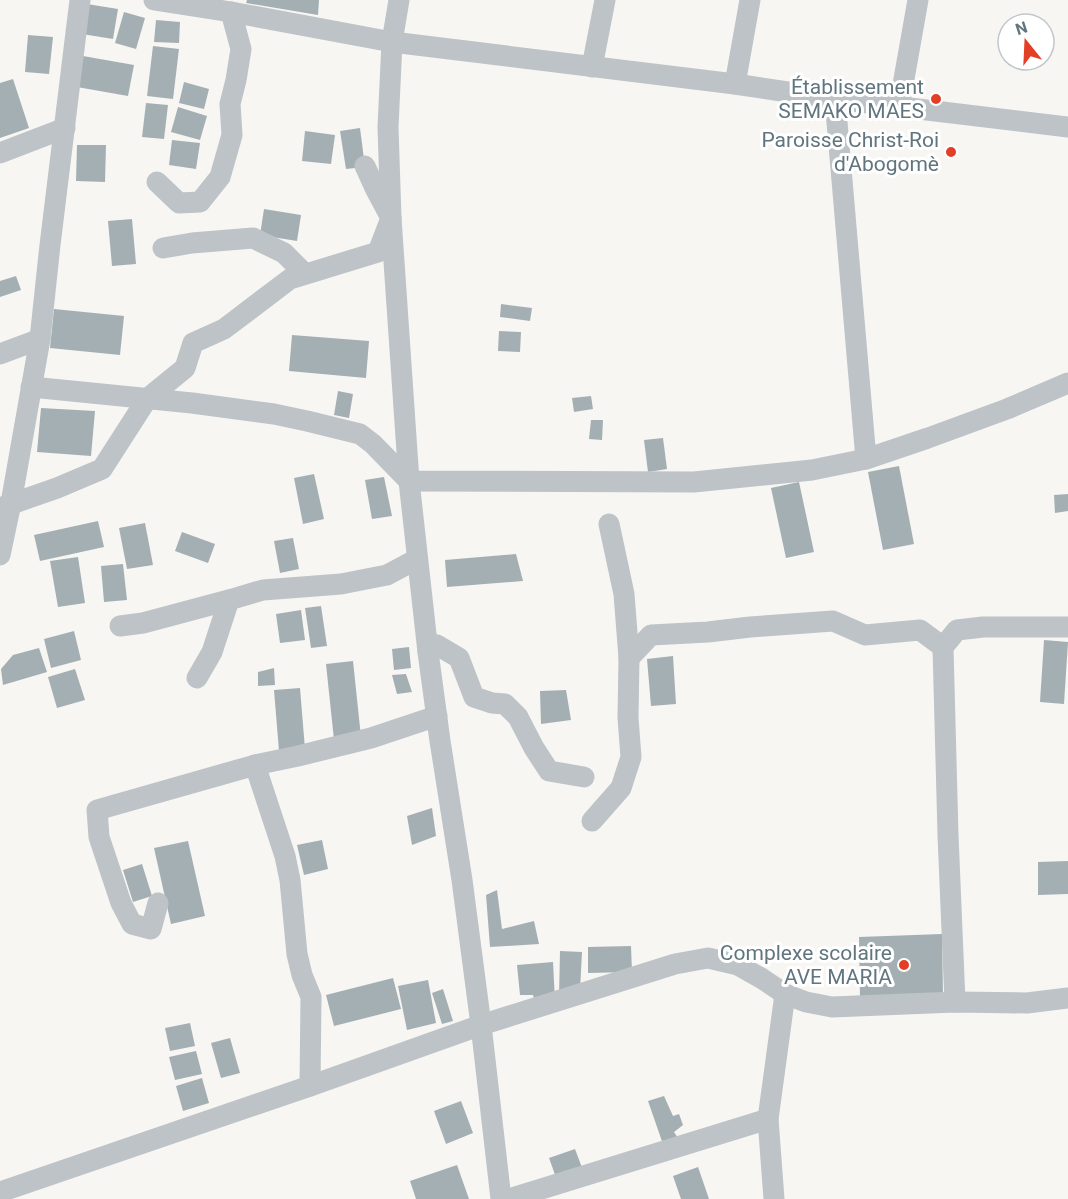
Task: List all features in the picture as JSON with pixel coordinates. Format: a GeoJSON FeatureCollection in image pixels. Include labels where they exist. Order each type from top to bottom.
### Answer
{"type":"FeatureCollection","features":[{"type":"Feature","properties":{"kind":"street"},"geometry":{"type":"LineString","coordinates":[[0,555],[5,506],[40,339],[80,0]]}},
{"type":"Feature","properties":{"kind":"street"},"geometry":{"type":"LineString","coordinates":[[154,0],[392,42],[1068,128]]}},
{"type":"Feature","properties":{"kind":"street"},"geometry":{"type":"LineString","coordinates":[[399,0],[392,42],[388,127],[409,481],[428,652],[462,880],[501,1199]]}},
{"type":"Feature","properties":{"kind":"street"},"geometry":{"type":"LineString","coordinates":[[592,67],[605,0]]}},
{"type":"Feature","properties":{"kind":"street"},"geometry":{"type":"LineString","coordinates":[[735,84],[750,0]]}},
{"type":"Feature","properties":{"kind":"street"},"geometry":{"type":"LineString","coordinates":[[899,106],[918,0]]}},
{"type":"Feature","properties":{"kind":"street"},"geometry":{"type":"LineString","coordinates":[[157,182],[179,203],[200,201],[220,177],[232,135],[230,105],[241,49],[231,12]]}},
{"type":"Feature","properties":{"kind":"street"},"geometry":{"type":"LineString","coordinates":[[835,99],[866,459]]}},
{"type":"Feature","properties":{"kind":"street"},"geometry":{"type":"LineString","coordinates":[[0,153],[65,128]]}},
{"type":"Feature","properties":{"kind":"street"},"geometry":{"type":"LineString","coordinates":[[365,166],[392,218]]}},
{"type":"Feature","properties":{"kind":"street"},"geometry":{"type":"LineString","coordinates":[[5,506],[102,469],[147,399],[185,368],[193,343],[224,329],[290,279],[378,252],[392,218]]}},
{"type":"Feature","properties":{"kind":"street"},"geometry":{"type":"LineString","coordinates":[[163,248],[253,238],[284,253],[304,274]]}},
{"type":"Feature","properties":{"kind":"street"},"geometry":{"type":"LineString","coordinates":[[0,354],[40,339]]}},
{"type":"Feature","properties":{"kind":"street"},"geometry":{"type":"LineString","coordinates":[[31,387],[192,403],[274,414],[360,434],[409,481],[694,483],[812,470],[866,459],[1007,409],[1068,383]]}},
{"type":"Feature","properties":{"kind":"street"},"geometry":{"type":"LineString","coordinates":[[592,821],[621,788],[631,757],[628,718],[629,658],[624,594],[609,524]]}},
{"type":"Feature","properties":{"kind":"street"},"geometry":{"type":"LineString","coordinates":[[120,626],[143,623],[263,590],[341,584],[387,575],[417,559]]}},
{"type":"Feature","properties":{"kind":"street"},"geometry":{"type":"LineString","coordinates":[[197,678],[212,652],[229,600]]}},
{"type":"Feature","properties":{"kind":"street"},"geometry":{"type":"LineString","coordinates":[[629,658],[651,636],[833,621],[865,635],[920,630],[943,647]]}},
{"type":"Feature","properties":{"kind":"street"},"geometry":{"type":"LineString","coordinates":[[955,1002],[943,647],[957,630],[983,627],[1068,627]]}},
{"type":"Feature","properties":{"kind":"street"},"geometry":{"type":"LineString","coordinates":[[428,652],[437,645],[459,658],[474,697],[492,703],[505,704],[518,717],[549,771],[584,777]]}},
{"type":"Feature","properties":{"kind":"street"},"geometry":{"type":"LineString","coordinates":[[158,903],[151,929],[132,924],[121,903],[99,837],[97,810],[255,765],[370,738],[437,716]]}},
{"type":"Feature","properties":{"kind":"street"},"geometry":{"type":"LineString","coordinates":[[255,765],[285,856],[290,880],[297,954],[311,997],[310,1086]]}},
{"type":"Feature","properties":{"kind":"street"},"geometry":{"type":"LineString","coordinates":[[0,1192],[28,1191],[481,1025],[675,964],[708,958],[738,965],[785,994],[806,1002],[832,1007],[955,1002],[1027,1003],[1068,998]]}},
{"type":"Feature","properties":{"kind":"street"},"geometry":{"type":"LineString","coordinates":[[774,1199],[768,1119],[785,994]]}},
{"type":"Feature","properties":{"kind":"street"},"geometry":{"type":"LineString","coordinates":[[509,1199],[768,1119]]}},
{"type":"Feature","properties":{"kind":"building"},"geometry":{"type":"Polygon","coordinates":[[[247,0],[319,0],[318,15],[246,3],[247,0]]]}},
{"type":"Feature","properties":{"kind":"building"},"geometry":{"type":"Polygon","coordinates":[[[87,4],[118,9],[113,39],[82,34],[87,4]]]}},
{"type":"Feature","properties":{"kind":"building"},"geometry":{"type":"Polygon","coordinates":[[[124,12],[145,18],[136,49],[115,43],[124,12]]]}},
{"type":"Feature","properties":{"kind":"building"},"geometry":{"type":"Polygon","coordinates":[[[156,20],[180,22],[179,43],[154,42],[156,20]]]}},
{"type":"Feature","properties":{"kind":"building"},"geometry":{"type":"Polygon","coordinates":[[[28,35],[53,37],[49,74],[25,72],[28,35]]]}},
{"type":"Feature","properties":{"kind":"building"},"geometry":{"type":"Polygon","coordinates":[[[153,46],[179,49],[173,99],[147,96],[153,46]]]}},
{"type":"Feature","properties":{"kind":"building"},"geometry":{"type":"Polygon","coordinates":[[[83,56],[134,65],[128,96],[77,87],[83,56]]]}},
{"type":"Feature","properties":{"kind":"building"},"geometry":{"type":"Polygon","coordinates":[[[13,79],[29,128],[0,138],[0,83],[13,79]]]}},
{"type":"Feature","properties":{"kind":"building"},"geometry":{"type":"Polygon","coordinates":[[[184,82],[209,89],[204,109],[179,103],[184,82]]]}},
{"type":"Feature","properties":{"kind":"building"},"geometry":{"type":"Polygon","coordinates":[[[146,103],[168,105],[164,139],[142,137],[146,103]]]}},
{"type":"Feature","properties":{"kind":"building"},"geometry":{"type":"Polygon","coordinates":[[[178,107],[207,116],[200,140],[171,132],[178,107]]]}},
{"type":"Feature","properties":{"kind":"building"},"geometry":{"type":"Polygon","coordinates":[[[360,128],[365,167],[346,169],[340,131],[360,128]]]}},
{"type":"Feature","properties":{"kind":"building"},"geometry":{"type":"Polygon","coordinates":[[[305,131],[335,135],[331,164],[302,161],[305,131]]]}},
{"type":"Feature","properties":{"kind":"building"},"geometry":{"type":"Polygon","coordinates":[[[172,140],[200,143],[196,169],[169,165],[172,140]]]}},
{"type":"Feature","properties":{"kind":"building"},"geometry":{"type":"Polygon","coordinates":[[[77,145],[106,145],[105,182],[76,181],[77,145]]]}},
{"type":"Feature","properties":{"kind":"building"},"geometry":{"type":"Polygon","coordinates":[[[264,209],[301,215],[297,241],[260,235],[264,209]]]}},
{"type":"Feature","properties":{"kind":"building"},"geometry":{"type":"Polygon","coordinates":[[[132,219],[136,264],[112,266],[108,221],[132,219]]]}},
{"type":"Feature","properties":{"kind":"building"},"geometry":{"type":"Polygon","coordinates":[[[16,276],[21,290],[0,297],[0,281],[16,276]]]}},
{"type":"Feature","properties":{"kind":"building"},"geometry":{"type":"Polygon","coordinates":[[[501,304],[532,308],[530,321],[500,317],[501,304]]]}},
{"type":"Feature","properties":{"kind":"building"},"geometry":{"type":"Polygon","coordinates":[[[54,309],[124,316],[120,355],[50,348],[54,309]]]}},
{"type":"Feature","properties":{"kind":"building"},"geometry":{"type":"Polygon","coordinates":[[[499,331],[521,332],[520,352],[498,351],[499,331]]]}},
{"type":"Feature","properties":{"kind":"building"},"geometry":{"type":"Polygon","coordinates":[[[292,335],[369,341],[366,378],[289,371],[292,335]]]}},
{"type":"Feature","properties":{"kind":"building"},"geometry":{"type":"Polygon","coordinates":[[[338,391],[353,394],[349,418],[334,415],[338,391]]]}},
{"type":"Feature","properties":{"kind":"building"},"geometry":{"type":"Polygon","coordinates":[[[591,396],[593,409],[574,412],[572,398],[591,396]]]}},
{"type":"Feature","properties":{"kind":"building"},"geometry":{"type":"Polygon","coordinates":[[[41,408],[95,411],[91,456],[37,452],[41,408]]]}},
{"type":"Feature","properties":{"kind":"building"},"geometry":{"type":"Polygon","coordinates":[[[591,420],[603,420],[602,440],[589,439],[591,420]]]}},
{"type":"Feature","properties":{"kind":"building"},"geometry":{"type":"Polygon","coordinates":[[[663,438],[667,469],[648,472],[644,440],[663,438]]]}},
{"type":"Feature","properties":{"kind":"building"},"geometry":{"type":"Polygon","coordinates":[[[899,466],[914,544],[883,550],[868,472],[899,466]]]}},
{"type":"Feature","properties":{"kind":"building"},"geometry":{"type":"Polygon","coordinates":[[[314,474],[324,519],[303,524],[294,478],[314,474]]]}},
{"type":"Feature","properties":{"kind":"building"},"geometry":{"type":"Polygon","coordinates":[[[384,477],[392,516],[372,519],[365,480],[384,477]]]}},
{"type":"Feature","properties":{"kind":"building"},"geometry":{"type":"Polygon","coordinates":[[[799,482],[814,552],[786,558],[771,488],[799,482]]]}},
{"type":"Feature","properties":{"kind":"building"},"geometry":{"type":"Polygon","coordinates":[[[1068,494],[1068,511],[1055,513],[1054,495],[1068,494]]]}},
{"type":"Feature","properties":{"kind":"building"},"geometry":{"type":"Polygon","coordinates":[[[98,521],[104,547],[40,561],[34,535],[98,521]]]}},
{"type":"Feature","properties":{"kind":"building"},"geometry":{"type":"Polygon","coordinates":[[[145,523],[153,565],[127,569],[119,528],[145,523]]]}},
{"type":"Feature","properties":{"kind":"building"},"geometry":{"type":"Polygon","coordinates":[[[182,532],[215,544],[208,563],[175,551],[182,532]]]}},
{"type":"Feature","properties":{"kind":"building"},"geometry":{"type":"Polygon","coordinates":[[[293,538],[299,569],[280,573],[274,541],[293,538]]]}},
{"type":"Feature","properties":{"kind":"building"},"geometry":{"type":"Polygon","coordinates":[[[516,554],[523,581],[447,587],[445,560],[516,554]]]}},
{"type":"Feature","properties":{"kind":"building"},"geometry":{"type":"Polygon","coordinates":[[[78,557],[85,603],[58,607],[50,561],[78,557]]]}},
{"type":"Feature","properties":{"kind":"building"},"geometry":{"type":"Polygon","coordinates":[[[123,564],[127,600],[104,602],[101,566],[123,564]]]}},
{"type":"Feature","properties":{"kind":"building"},"geometry":{"type":"Polygon","coordinates":[[[321,606],[327,646],[311,648],[305,608],[321,606]]]}},
{"type":"Feature","properties":{"kind":"building"},"geometry":{"type":"Polygon","coordinates":[[[301,610],[305,640],[280,643],[276,614],[301,610]]]}},
{"type":"Feature","properties":{"kind":"building"},"geometry":{"type":"Polygon","coordinates":[[[74,631],[81,660],[51,668],[44,639],[74,631]]]}},
{"type":"Feature","properties":{"kind":"building"},"geometry":{"type":"Polygon","coordinates":[[[1044,640],[1068,642],[1064,704],[1040,702],[1044,640]]]}},
{"type":"Feature","properties":{"kind":"building"},"geometry":{"type":"Polygon","coordinates":[[[409,647],[411,668],[394,670],[392,649],[409,647]]]}},
{"type":"Feature","properties":{"kind":"building"},"geometry":{"type":"Polygon","coordinates":[[[39,648],[47,672],[3,685],[1,669],[13,655],[39,648]]]}},
{"type":"Feature","properties":{"kind":"building"},"geometry":{"type":"Polygon","coordinates":[[[673,656],[676,704],[651,706],[647,659],[673,656]]]}},
{"type":"Feature","properties":{"kind":"building"},"geometry":{"type":"Polygon","coordinates":[[[353,661],[361,737],[334,740],[326,664],[353,661]]]}},
{"type":"Feature","properties":{"kind":"building"},"geometry":{"type":"Polygon","coordinates":[[[274,668],[275,685],[258,686],[258,672],[274,668]]]}},
{"type":"Feature","properties":{"kind":"building"},"geometry":{"type":"Polygon","coordinates":[[[75,669],[85,700],[57,708],[48,677],[75,669]]]}},
{"type":"Feature","properties":{"kind":"building"},"geometry":{"type":"Polygon","coordinates":[[[406,674],[412,692],[397,694],[392,675],[406,674]]]}},
{"type":"Feature","properties":{"kind":"building"},"geometry":{"type":"Polygon","coordinates":[[[300,688],[305,749],[279,751],[274,690],[300,688]]]}},
{"type":"Feature","properties":{"kind":"building"},"geometry":{"type":"Polygon","coordinates":[[[566,690],[571,720],[541,724],[540,691],[566,690]]]}},
{"type":"Feature","properties":{"kind":"building"},"geometry":{"type":"Polygon","coordinates":[[[432,808],[436,836],[412,845],[407,816],[432,808]]]}},
{"type":"Feature","properties":{"kind":"building"},"geometry":{"type":"Polygon","coordinates":[[[322,840],[328,869],[304,875],[297,845],[322,840]]]}},
{"type":"Feature","properties":{"kind":"building"},"geometry":{"type":"Polygon","coordinates":[[[188,841],[205,916],[171,924],[154,848],[188,841]]]}},
{"type":"Feature","properties":{"kind":"building"},"geometry":{"type":"Polygon","coordinates":[[[1068,861],[1068,894],[1038,895],[1038,862],[1068,861]]]}},
{"type":"Feature","properties":{"kind":"building"},"geometry":{"type":"Polygon","coordinates":[[[142,864],[152,896],[133,902],[123,870],[142,864]]]}},
{"type":"Feature","properties":{"kind":"building"},"geometry":{"type":"Polygon","coordinates":[[[497,890],[502,929],[534,921],[539,944],[490,947],[486,895],[497,890]]]}},
{"type":"Feature","properties":{"kind":"building"},"geometry":{"type":"Polygon","coordinates":[[[942,934],[943,996],[860,998],[859,937],[942,934]]]}},
{"type":"Feature","properties":{"kind":"building"},"geometry":{"type":"Polygon","coordinates":[[[631,946],[632,972],[588,973],[588,947],[631,946]]]}},
{"type":"Feature","properties":{"kind":"building"},"geometry":{"type":"Polygon","coordinates":[[[560,951],[582,952],[580,991],[559,998],[560,951]]]}},
{"type":"Feature","properties":{"kind":"building"},"geometry":{"type":"Polygon","coordinates":[[[553,962],[555,1001],[536,1007],[533,995],[520,995],[517,965],[553,962]]]}},
{"type":"Feature","properties":{"kind":"building"},"geometry":{"type":"Polygon","coordinates":[[[393,978],[401,1009],[334,1026],[326,995],[393,978]]]}},
{"type":"Feature","properties":{"kind":"building"},"geometry":{"type":"Polygon","coordinates":[[[428,980],[436,1023],[407,1030],[398,986],[428,980]]]}},
{"type":"Feature","properties":{"kind":"building"},"geometry":{"type":"Polygon","coordinates":[[[443,989],[453,1021],[442,1024],[432,993],[443,989]]]}},
{"type":"Feature","properties":{"kind":"building"},"geometry":{"type":"Polygon","coordinates":[[[190,1023],[195,1046],[170,1051],[165,1028],[190,1023]]]}},
{"type":"Feature","properties":{"kind":"building"},"geometry":{"type":"Polygon","coordinates":[[[230,1038],[240,1073],[221,1078],[211,1043],[230,1038]]]}},
{"type":"Feature","properties":{"kind":"building"},"geometry":{"type":"Polygon","coordinates":[[[196,1051],[202,1074],[175,1080],[169,1057],[196,1051]]]}},
{"type":"Feature","properties":{"kind":"building"},"geometry":{"type":"Polygon","coordinates":[[[202,1078],[209,1103],[183,1111],[176,1086],[202,1078]]]}},
{"type":"Feature","properties":{"kind":"building"},"geometry":{"type":"Polygon","coordinates":[[[664,1096],[673,1116],[679,1114],[683,1125],[674,1132],[682,1144],[665,1150],[648,1101],[664,1096]]]}},
{"type":"Feature","properties":{"kind":"building"},"geometry":{"type":"Polygon","coordinates":[[[461,1101],[473,1133],[446,1144],[434,1111],[461,1101]]]}},
{"type":"Feature","properties":{"kind":"building"},"geometry":{"type":"Polygon","coordinates":[[[575,1149],[584,1173],[558,1183],[549,1158],[575,1149]]]}},
{"type":"Feature","properties":{"kind":"building"},"geometry":{"type":"Polygon","coordinates":[[[457,1165],[469,1199],[416,1199],[410,1181],[457,1165]]]}},
{"type":"Feature","properties":{"kind":"building"},"geometry":{"type":"Polygon","coordinates":[[[698,1167],[709,1199],[681,1199],[673,1176],[698,1167]]]}},
{"type":"Feature","properties":{"kind":"place","name":"Établissement SEMAKO MAES"},"geometry":{"type":"Point","coordinates":[936,99]}},
{"type":"Feature","properties":{"kind":"place","name":"Paroisse Christ-Roi d'Abogomè"},"geometry":{"type":"Point","coordinates":[951,152]}},
{"type":"Feature","properties":{"kind":"place","name":"Complexe scolaire AVE MARIA"},"geometry":{"type":"Point","coordinates":[904,965]}}]}
